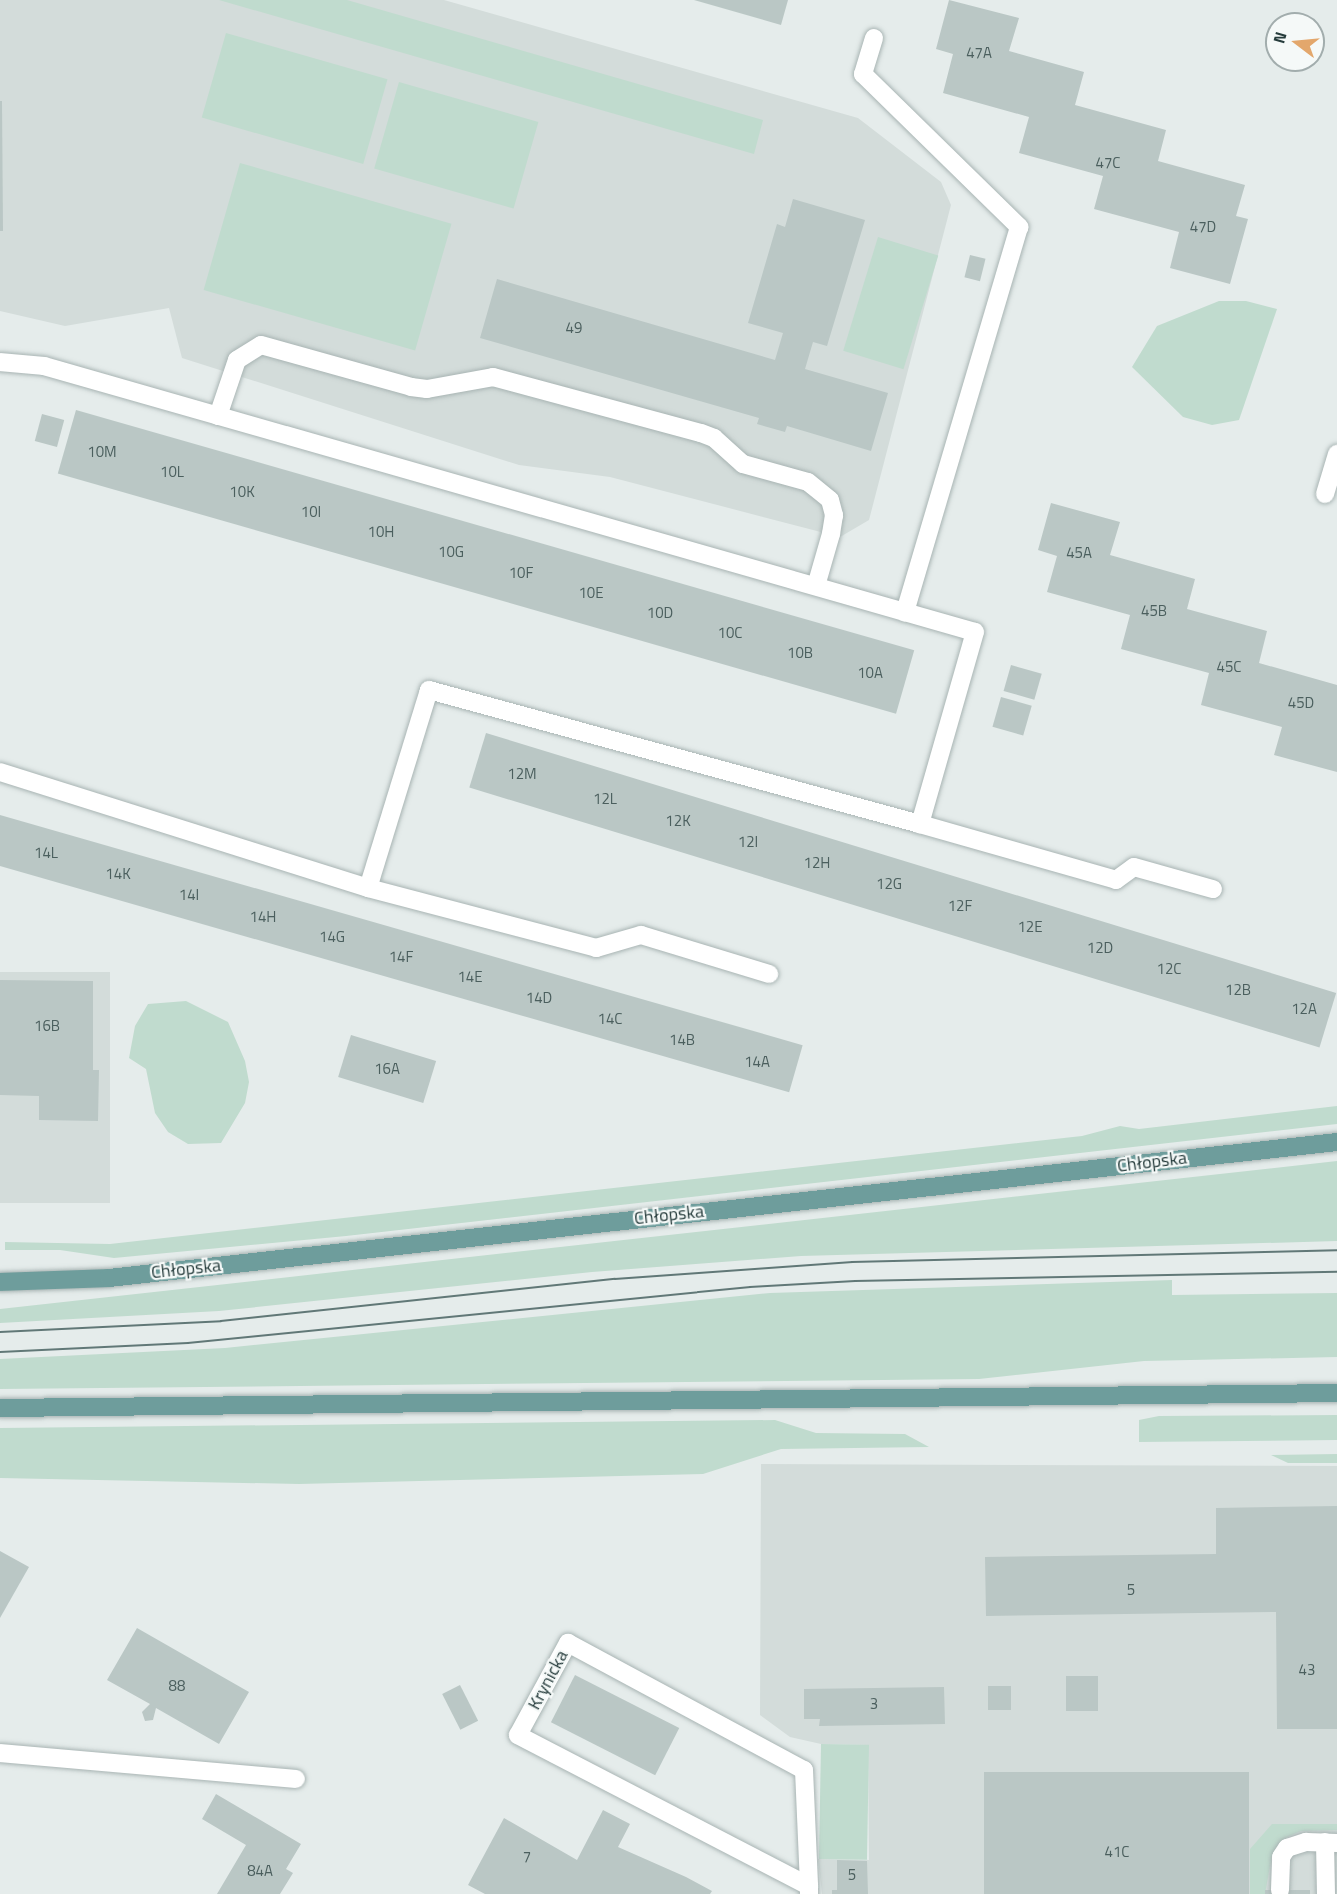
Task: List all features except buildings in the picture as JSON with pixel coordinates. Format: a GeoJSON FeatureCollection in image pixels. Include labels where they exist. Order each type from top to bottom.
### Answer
{"type":"FeatureCollection","features":[{"type":"Feature","properties":{"kind":"main road","name":"Chłopska"},"geometry":{"type":"LineString","coordinates":[[0,1282],[109,1278],[1337,1142]]}},
{"type":"Feature","properties":{"kind":"main road"},"geometry":{"type":"LineString","coordinates":[[0,1408],[1337,1393]]}},
{"type":"Feature","properties":{"kind":"street"},"geometry":{"type":"LineString","coordinates":[[874,38],[863,74],[1019,227],[905,612]]}},
{"type":"Feature","properties":{"kind":"street"},"geometry":{"type":"LineString","coordinates":[[218,416],[237,360],[261,345],[411,387],[427,389],[493,377],[700,433],[714,438],[743,464],[808,482],[830,500],[834,515],[831,534],[816,586]]}},
{"type":"Feature","properties":{"kind":"street"},"geometry":{"type":"LineString","coordinates":[[0,362],[44,366],[975,632],[920,824]]}},
{"type":"Feature","properties":{"kind":"street"},"geometry":{"type":"LineString","coordinates":[[1325,494],[1337,454]]}},
{"type":"Feature","properties":{"kind":"street"},"geometry":{"type":"LineString","coordinates":[[368,888],[429,690],[1116,880],[1134,867],[1213,889]]}},
{"type":"Feature","properties":{"kind":"street"},"geometry":{"type":"LineString","coordinates":[[0,772],[368,888],[596,948],[641,935],[769,974]]}},
{"type":"Feature","properties":{"kind":"street","name":"Krynicka"},"geometry":{"type":"LineString","coordinates":[[568,1643],[804,1770],[809,1890],[518,1735],[568,1643]]}},
{"type":"Feature","properties":{"kind":"street"},"geometry":{"type":"LineString","coordinates":[[0,1753],[296,1779]]}},
{"type":"Feature","properties":{"kind":"street"},"geometry":{"type":"LineString","coordinates":[[1280,1890],[1281,1857],[1287,1848],[1296,1843],[1331,1842],[1326,1894]]}},
{"type":"Feature","properties":{"kind":"shaded area"},"geometry":{"type":"Polygon","coordinates":[[[0,0],[444,0],[858,118],[941,182],[951,205],[869,520],[840,537],[610,477],[519,465],[182,358],[169,308],[65,326],[0,311],[0,0]]]}},
{"type":"Feature","properties":{"kind":"shaded area"},"geometry":{"type":"Polygon","coordinates":[[[0,972],[110,972],[110,1203],[0,1203],[0,972]]]}},
{"type":"Feature","properties":{"kind":"shaded area"},"geometry":{"type":"Polygon","coordinates":[[[761,1464],[1337,1466],[1337,1894],[822,1894],[818,1859],[869,1860],[868,1745],[821,1744],[790,1737],[760,1715],[761,1464]]]}},
{"type":"Feature","properties":{"kind":"green space"},"geometry":{"type":"Polygon","coordinates":[[[219,0],[347,0],[763,120],[754,154],[219,0]]]}},
{"type":"Feature","properties":{"kind":"green space"},"geometry":{"type":"Polygon","coordinates":[[[226,33],[387,79],[363,164],[202,118],[226,33]]]}},
{"type":"Feature","properties":{"kind":"green space"},"geometry":{"type":"Polygon","coordinates":[[[399,82],[538,122],[514,208],[374,169],[399,82]]]}},
{"type":"Feature","properties":{"kind":"green space"},"geometry":{"type":"Polygon","coordinates":[[[240,163],[451,224],[415,351],[204,290],[240,163]]]}},
{"type":"Feature","properties":{"kind":"green space"},"geometry":{"type":"Polygon","coordinates":[[[878,237],[938,255],[903,369],[843,351],[878,237]]]}},
{"type":"Feature","properties":{"kind":"green space"},"geometry":{"type":"Polygon","coordinates":[[[1219,301],[1246,301],[1277,309],[1239,420],[1212,425],[1183,417],[1132,367],[1157,326],[1219,301]]]}},
{"type":"Feature","properties":{"kind":"green space"},"geometry":{"type":"Polygon","coordinates":[[[186,1001],[228,1022],[245,1061],[249,1082],[245,1103],[221,1143],[188,1144],[168,1132],[155,1113],[146,1069],[129,1058],[135,1026],[148,1004],[186,1001]]]}},
{"type":"Feature","properties":{"kind":"green space"},"geometry":{"type":"Polygon","coordinates":[[[1337,1106],[1337,1124],[346,1236],[114,1258],[60,1250],[5,1250],[5,1242],[110,1244],[1082,1136],[1120,1126],[1139,1129],[1337,1106]]]}},
{"type":"Feature","properties":{"kind":"green space"},"geometry":{"type":"Polygon","coordinates":[[[1337,1161],[1337,1241],[801,1256],[592,1272],[219,1311],[0,1323],[0,1309],[1337,1161]]]}},
{"type":"Feature","properties":{"kind":"green space"},"geometry":{"type":"Polygon","coordinates":[[[1172,1280],[1172,1295],[1337,1293],[1337,1357],[1144,1361],[979,1379],[0,1389],[0,1359],[225,1348],[770,1293],[1172,1280]]]}},
{"type":"Feature","properties":{"kind":"green space"},"geometry":{"type":"Polygon","coordinates":[[[1337,1415],[1337,1440],[1139,1442],[1139,1420],[1159,1416],[1337,1415]]]}},
{"type":"Feature","properties":{"kind":"green space"},"geometry":{"type":"Polygon","coordinates":[[[775,1420],[816,1433],[905,1434],[929,1447],[781,1449],[703,1474],[299,1484],[0,1478],[0,1428],[775,1420]]]}},
{"type":"Feature","properties":{"kind":"green space"},"geometry":{"type":"Polygon","coordinates":[[[1337,1454],[1337,1463],[1288,1463],[1271,1455],[1337,1454]]]}},
{"type":"Feature","properties":{"kind":"green space"},"geometry":{"type":"Polygon","coordinates":[[[821,1744],[869,1745],[867,1860],[819,1859],[821,1744]]]}},
{"type":"Feature","properties":{"kind":"green space"},"geometry":{"type":"Polygon","coordinates":[[[1272,1824],[1337,1824],[1337,1830],[1301,1831],[1285,1838],[1272,1855],[1265,1894],[1250,1894],[1250,1849],[1272,1824]]]}},
{"type":"Feature","properties":{"kind":"tram line"},"geometry":{"type":"LineString","coordinates":[[0,1332],[221,1321],[615,1279],[852,1262],[1337,1250]]}},
{"type":"Feature","properties":{"kind":"tram line"},"geometry":{"type":"LineString","coordinates":[[0,1352],[188,1343],[750,1287],[855,1281],[1337,1272]]}}]}
